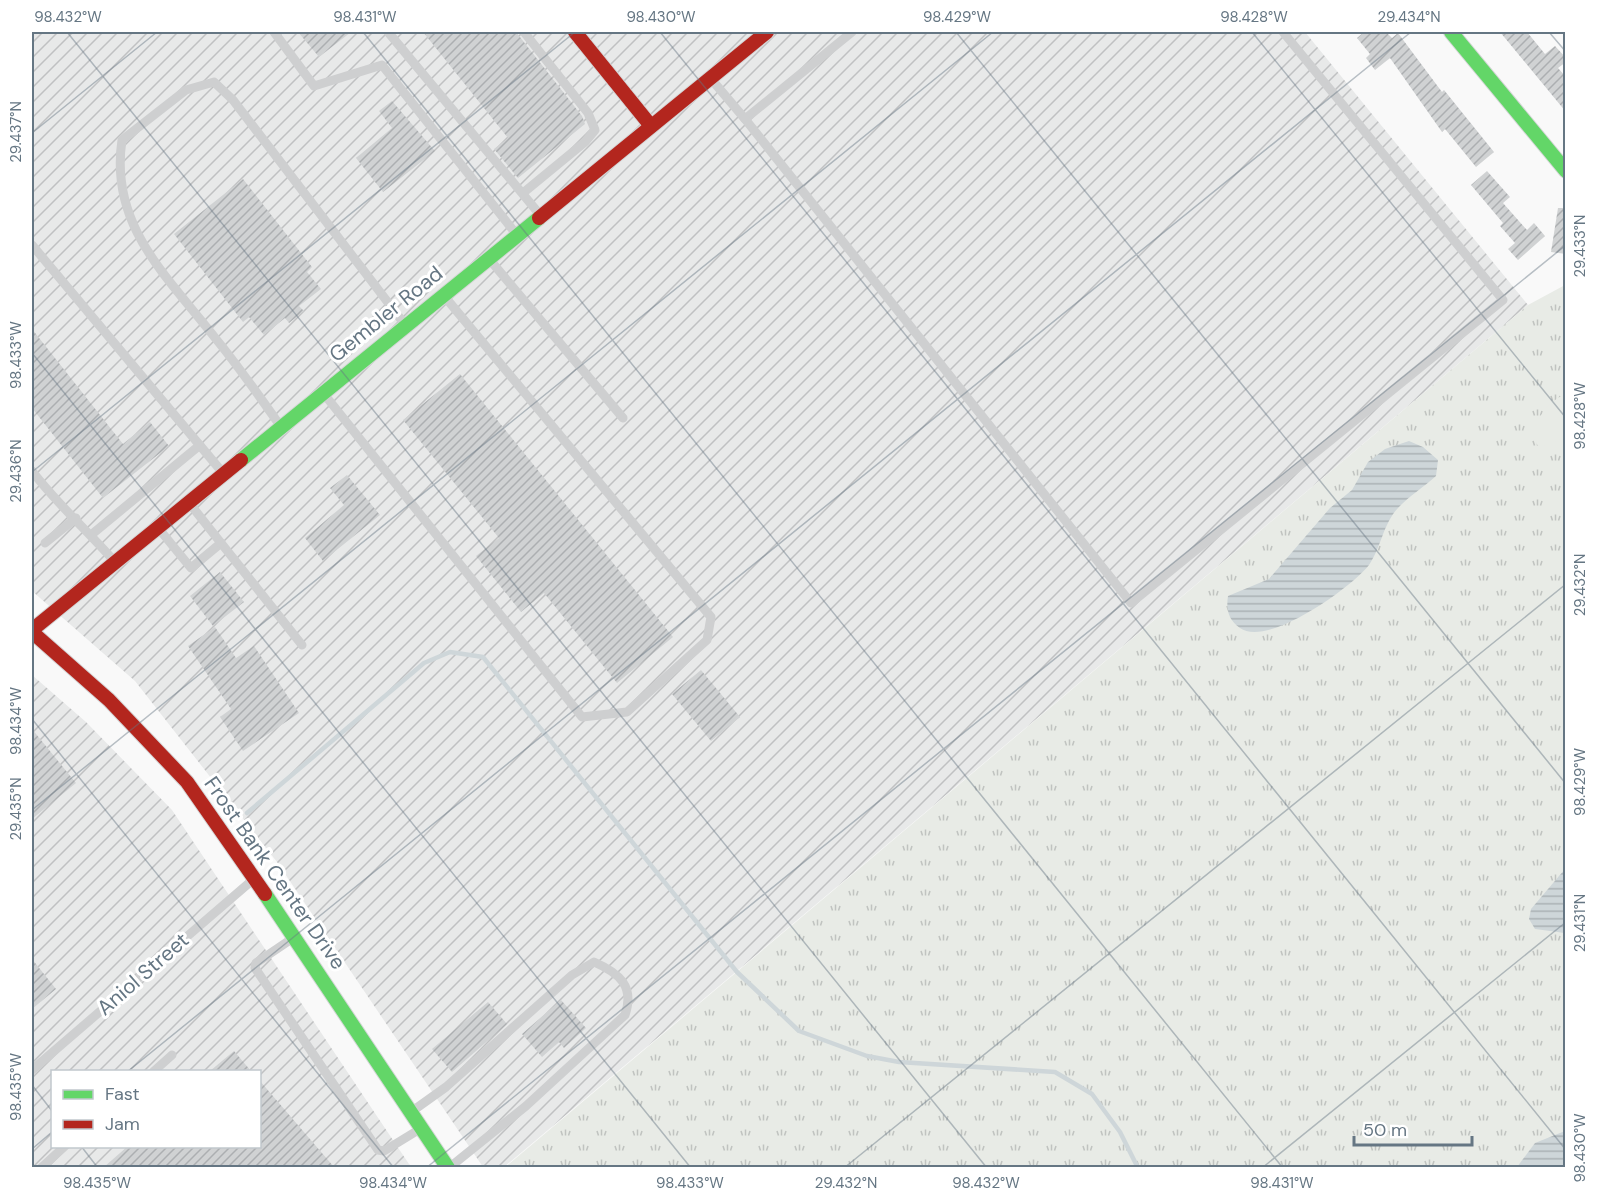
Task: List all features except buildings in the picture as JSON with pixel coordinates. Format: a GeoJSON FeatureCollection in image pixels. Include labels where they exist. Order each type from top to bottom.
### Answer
{"type":"FeatureCollection","features":[{"type":"Feature","properties":{"kind":"main road"},"geometry":{"type":"LineString","coordinates":[[575,32],[651,126]]}},
{"type":"Feature","properties":{"kind":"main road","name":"Gembler Road"},"geometry":{"type":"LineString","coordinates":[[32,631],[767,32]]}},
{"type":"Feature","properties":{"kind":"main road"},"geometry":{"type":"LineString","coordinates":[[1451,32],[1565,172]]}},
{"type":"Feature","properties":{"kind":"main road","name":"Frost Bank Center Drive"},"geometry":{"type":"LineString","coordinates":[[32,631],[109,700],[187,782],[255,878],[449,1167]]}},
{"type":"Feature","properties":{"kind":"lane"},"geometry":{"type":"LineString","coordinates":[[274,32],[315,86],[382,65],[517,235]]}},
{"type":"Feature","properties":{"kind":"lane"},"geometry":{"type":"LineString","coordinates":[[388,32],[541,216]]}},
{"type":"Feature","properties":{"kind":"lane"},"geometry":{"type":"LineString","coordinates":[[523,193],[585,142],[595,130],[588,113],[524,32]]}},
{"type":"Feature","properties":{"kind":"lane"},"geometry":{"type":"LineString","coordinates":[[745,119],[852,32]]}},
{"type":"Feature","properties":{"kind":"lane"},"geometry":{"type":"LineString","coordinates":[[710,78],[1131,603],[1503,300],[1283,32]]}},
{"type":"Feature","properties":{"kind":"lane"},"geometry":{"type":"LineString","coordinates":[[281,427],[217,340],[146,253],[132,220],[118,165],[122,140],[186,90],[214,82],[233,100],[405,326]]}},
{"type":"Feature","properties":{"kind":"lane"},"geometry":{"type":"LineString","coordinates":[[32,245],[224,474]]}},
{"type":"Feature","properties":{"kind":"lane"},"geometry":{"type":"LineString","coordinates":[[488,258],[623,418]]}},
{"type":"Feature","properties":{"kind":"lane"},"geometry":{"type":"LineString","coordinates":[[323,393],[582,717],[627,712],[707,640],[711,617],[443,295]]}},
{"type":"Feature","properties":{"kind":"lane"},"geometry":{"type":"LineString","coordinates":[[91,535],[200,445]]}},
{"type":"Feature","properties":{"kind":"lane"},"geometry":{"type":"LineString","coordinates":[[32,471],[52,498],[76,518],[115,562]]}},
{"type":"Feature","properties":{"kind":"lane"},"geometry":{"type":"LineString","coordinates":[[188,502],[302,645]]}},
{"type":"Feature","properties":{"kind":"lane"},"geometry":{"type":"LineString","coordinates":[[45,543],[76,518]]}},
{"type":"Feature","properties":{"kind":"lane"},"geometry":{"type":"LineString","coordinates":[[158,527],[191,568],[221,543]]}},
{"type":"Feature","properties":{"kind":"lane","name":"Aniol Street"},"geometry":{"type":"LineString","coordinates":[[32,1070],[255,878]]}},
{"type":"Feature","properties":{"kind":"lane"},"geometry":{"type":"LineString","coordinates":[[295,937],[256,963],[255,968],[378,1150],[384,1151],[422,1128]]}},
{"type":"Feature","properties":{"kind":"lane"},"geometry":{"type":"LineString","coordinates":[[411,1112],[446,1087],[572,975],[594,962],[613,970],[624,983],[630,1002],[625,1015],[526,1106],[449,1167]]}},
{"type":"Feature","properties":{"kind":"lane"},"geometry":{"type":"LineString","coordinates":[[154,1070],[172,1055]]}},
{"type":"Feature","properties":{"kind":"lane"},"geometry":{"type":"LineString","coordinates":[[41,1167],[63,1148]]}},
{"type":"Feature","properties":{"kind":"shaded area"},"geometry":{"type":"Polygon","coordinates":[[[32,32],[1305,32],[1528,305],[504,1167],[483,1167],[277,862],[135,681],[32,591],[32,32]]]}},
{"type":"Feature","properties":{"kind":"shaded area"},"geometry":{"type":"Polygon","coordinates":[[[1409,441],[1423,447],[1438,460],[1436,476],[1407,499],[1393,514],[1369,565],[1327,600],[1288,623],[1269,630],[1253,632],[1236,625],[1229,614],[1228,596],[1269,579],[1330,508],[1352,490],[1368,462],[1385,449],[1409,441]]]}},
{"type":"Feature","properties":{"kind":"shaded area"},"geometry":{"type":"Polygon","coordinates":[[[32,675],[86,722],[172,810],[411,1167],[32,1167],[32,675]]]}},
{"type":"Feature","properties":{"kind":"shaded area"},"geometry":{"type":"Polygon","coordinates":[[[1565,869],[1565,933],[1535,929],[1529,919],[1531,909],[1565,869]]]}},
{"type":"Feature","properties":{"kind":"shaded area"},"geometry":{"type":"Polygon","coordinates":[[[1565,1131],[1565,1167],[1517,1167],[1535,1143],[1565,1131]]]}},
{"type":"Feature","properties":{"kind":"green space"},"geometry":{"type":"Polygon","coordinates":[[[1565,285],[1565,1167],[504,1168],[1528,305],[1565,285]]]}},
{"type":"Feature","properties":{"kind":"green space"},"geometry":{"type":"Polygon","coordinates":[[[1565,394],[1565,438],[1539,447],[1534,433],[1536,425],[1546,409],[1565,394]]]}},
{"type":"Feature","properties":{"kind":"waterway"},"geometry":{"type":"LineString","coordinates":[[247,813],[424,663],[450,652],[483,657],[737,972],[799,1031],[867,1056],[899,1062],[1055,1072],[1092,1094],[1120,1132],[1138,1168]]}},
{"type":"Feature","properties":{"kind":"traffic: fast"},"geometry":{"type":"LineString","coordinates":[[1451,32],[1566,171]]}},
{"type":"Feature","properties":{"kind":"traffic: fast"},"geometry":{"type":"LineString","coordinates":[[241,460],[539,218]]}},
{"type":"Feature","properties":{"kind":"traffic: fast"},"geometry":{"type":"LineString","coordinates":[[265,894],[448,1168]]}},
{"type":"Feature","properties":{"kind":"traffic: jam"},"geometry":{"type":"LineString","coordinates":[[575,32],[651,126]]}},
{"type":"Feature","properties":{"kind":"traffic: jam"},"geometry":{"type":"LineString","coordinates":[[539,218],[767,32]]}},
{"type":"Feature","properties":{"kind":"traffic: jam"},"geometry":{"type":"LineString","coordinates":[[32,630],[241,460]]}},
{"type":"Feature","properties":{"kind":"traffic: jam"},"geometry":{"type":"LineString","coordinates":[[32,632],[109,700],[187,782],[265,894]]}}]}
